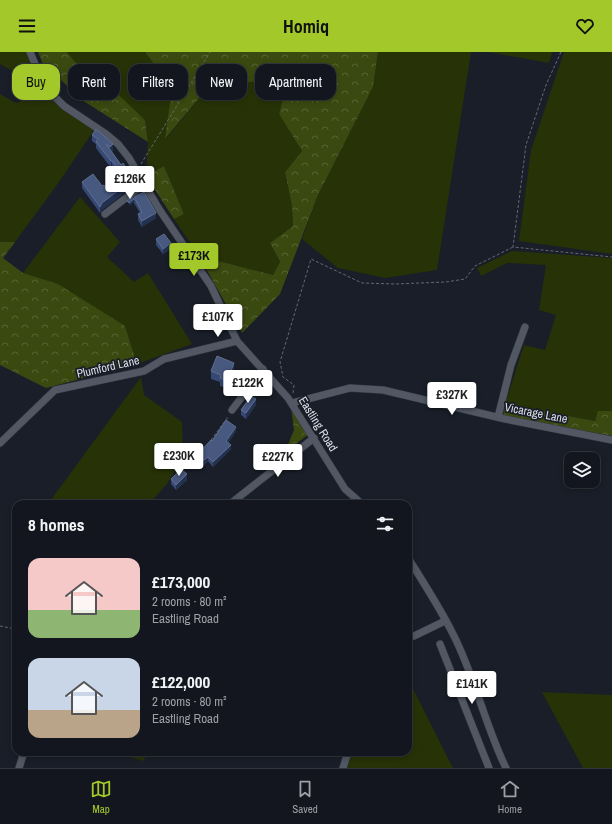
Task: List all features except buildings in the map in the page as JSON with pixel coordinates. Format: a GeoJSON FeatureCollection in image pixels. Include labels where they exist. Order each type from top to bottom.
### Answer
{"type":"FeatureCollection","features":[{"type":"Feature","properties":{"kind":"street","name":"Eastling Road"},"geometry":{"type":"LineString","coordinates":[[30,52],[42,81],[50,92],[64,106],[106,134],[118,144],[137,170],[159,209],[211,286],[238,340],[290,400],[345,489],[357,500]]}},
{"type":"Feature","properties":{"kind":"street"},"geometry":{"type":"LineString","coordinates":[[105,214],[144,184]]}},
{"type":"Feature","properties":{"kind":"street"},"geometry":{"type":"LineString","coordinates":[[498,417],[511,365],[525,327]]}},
{"type":"Feature","properties":{"kind":"street"},"geometry":{"type":"LineString","coordinates":[[205,351],[224,346],[238,340]]}},
{"type":"Feature","properties":{"kind":"street","name":"Plumford Lane"},"geometry":{"type":"LineString","coordinates":[[0,443],[55,390],[144,371],[164,360],[238,340]]}},
{"type":"Feature","properties":{"kind":"street"},"geometry":{"type":"LineString","coordinates":[[232,410],[263,369]]}},
{"type":"Feature","properties":{"kind":"street","name":"Vicarage Lane"},"geometry":{"type":"LineString","coordinates":[[290,400],[350,388],[383,390],[498,417],[612,440]]}},
{"type":"Feature","properties":{"kind":"street"},"geometry":{"type":"LineString","coordinates":[[235,500],[314,438]]}},
{"type":"Feature","properties":{"kind":"street"},"geometry":{"type":"LineString","coordinates":[[412,565],[453,634],[480,701],[498,752],[506,768]]}},
{"type":"Feature","properties":{"kind":"street"},"geometry":{"type":"LineString","coordinates":[[412,636],[445,621]]}},
{"type":"Feature","properties":{"kind":"street"},"geometry":{"type":"LineString","coordinates":[[440,644],[489,768]]}},
{"type":"Feature","properties":{"kind":"street"},"geometry":{"type":"LineString","coordinates":[[19,768],[23,756]]}},
{"type":"Feature","properties":{"kind":"street"},"geometry":{"type":"LineString","coordinates":[[343,768],[347,756]]}},
{"type":"Feature","properties":{"kind":"path"},"geometry":{"type":"LineString","coordinates":[[137,170],[210,52]]}},
{"type":"Feature","properties":{"kind":"path"},"geometry":{"type":"LineString","coordinates":[[513,247],[526,145],[546,85],[561,52]]}},
{"type":"Feature","properties":{"kind":"path"},"geometry":{"type":"LineString","coordinates":[[290,400],[295,387],[282,377],[280,362],[311,259],[362,283],[395,284],[446,282],[465,279],[475,266],[513,247],[612,258]]}},
{"type":"Feature","properties":{"kind":"path"},"geometry":{"type":"LineString","coordinates":[[210,441],[232,410]]}},
{"type":"Feature","properties":{"kind":"path"},"geometry":{"type":"LineString","coordinates":[[181,468],[203,449]]}},
{"type":"Feature","properties":{"kind":"path"},"geometry":{"type":"LineString","coordinates":[[0,626],[12,629]]}},
{"type":"Feature","properties":{"kind":"green space"},"geometry":{"type":"Polygon","coordinates":[[[0,52],[26,52],[31,64],[12,64],[12,71],[0,64],[0,52]]]}},
{"type":"Feature","properties":{"kind":"green space"},"geometry":{"type":"Polygon","coordinates":[[[38,52],[67,52],[78,64],[68,64],[68,87],[60,79],[60,64],[44,64],[38,52]]]}},
{"type":"Feature","properties":{"kind":"green space"},"geometry":{"type":"Polygon","coordinates":[[[67,52],[145,52],[154,64],[128,64],[128,100],[171,100],[166,139],[198,100],[247,100],[247,82],[255,82],[255,100],[283,100],[279,114],[302,151],[285,172],[292,206],[293,226],[270,243],[280,263],[273,275],[199,256],[174,219],[184,214],[164,166],[146,176],[148,142],[145,120],[120,99],[120,64],[77,64],[67,52]]]}},
{"type":"Feature","properties":{"kind":"green space"},"geometry":{"type":"Polygon","coordinates":[[[145,52],[378,52],[373,87],[318,195],[280,294],[242,333],[199,256],[273,275],[280,262],[270,243],[293,226],[292,206],[285,172],[302,151],[279,114],[283,100],[336,100],[336,64],[255,64],[255,82],[247,82],[247,64],[196,64],[196,100],[198,100],[165,139],[170,100],[188,100],[188,64],[154,64],[145,52]]]}},
{"type":"Feature","properties":{"kind":"green space"},"geometry":{"type":"Polygon","coordinates":[[[378,52],[471,52],[437,270],[385,278],[338,268],[302,239],[318,195],[373,87],[378,52]]]}},
{"type":"Feature","properties":{"kind":"green space"},"geometry":{"type":"Polygon","coordinates":[[[488,52],[552,52],[549,63],[488,52]]]}},
{"type":"Feature","properties":{"kind":"green space"},"geometry":{"type":"Polygon","coordinates":[[[564,52],[612,52],[612,254],[519,241],[531,150],[564,52]]]}},
{"type":"Feature","properties":{"kind":"green space"},"geometry":{"type":"Polygon","coordinates":[[[0,94],[16,103],[24,100],[53,100],[94,130],[59,182],[15,242],[0,242],[0,94]]]}},
{"type":"Feature","properties":{"kind":"green space"},"geometry":{"type":"Polygon","coordinates":[[[120,96],[145,120],[148,142],[82,100],[120,100],[120,96]]]}},
{"type":"Feature","properties":{"kind":"green space"},"geometry":{"type":"Polygon","coordinates":[[[164,166],[184,214],[174,219],[146,176],[164,166]]]}},
{"type":"Feature","properties":{"kind":"green space"},"geometry":{"type":"Polygon","coordinates":[[[80,197],[120,242],[107,257],[134,282],[148,273],[192,344],[137,364],[125,326],[23,273],[80,197]]]}},
{"type":"Feature","properties":{"kind":"green space"},"geometry":{"type":"Polygon","coordinates":[[[0,242],[15,242],[3,258],[23,273],[58,284],[125,326],[137,364],[46,388],[0,365],[0,242]]]}},
{"type":"Feature","properties":{"kind":"green space"},"geometry":{"type":"Polygon","coordinates":[[[512,251],[612,258],[612,411],[599,411],[595,421],[505,404],[524,345],[545,350],[556,315],[539,310],[546,265],[507,263],[481,276],[477,268],[512,251]]]}},
{"type":"Feature","properties":{"kind":"green space"},"geometry":{"type":"Polygon","coordinates":[[[141,377],[144,395],[182,422],[183,458],[167,484],[153,500],[51,500],[141,377]]]}},
{"type":"Feature","properties":{"kind":"green space"},"geometry":{"type":"Polygon","coordinates":[[[505,404],[595,421],[598,411],[612,411],[612,436],[503,416],[505,404]]]}},
{"type":"Feature","properties":{"kind":"green space"},"geometry":{"type":"Polygon","coordinates":[[[291,407],[309,434],[285,452],[294,430],[291,407]]]}},
{"type":"Feature","properties":{"kind":"green space"},"geometry":{"type":"Polygon","coordinates":[[[412,687],[453,768],[346,768],[350,756],[412,756],[412,687]]]}},
{"type":"Feature","properties":{"kind":"green space"},"geometry":{"type":"Polygon","coordinates":[[[542,692],[612,695],[612,768],[583,768],[542,692]]]}},
{"type":"Feature","properties":{"kind":"green space"},"geometry":{"type":"Polygon","coordinates":[[[127,756],[145,756],[144,761],[127,756]]]}}]}
